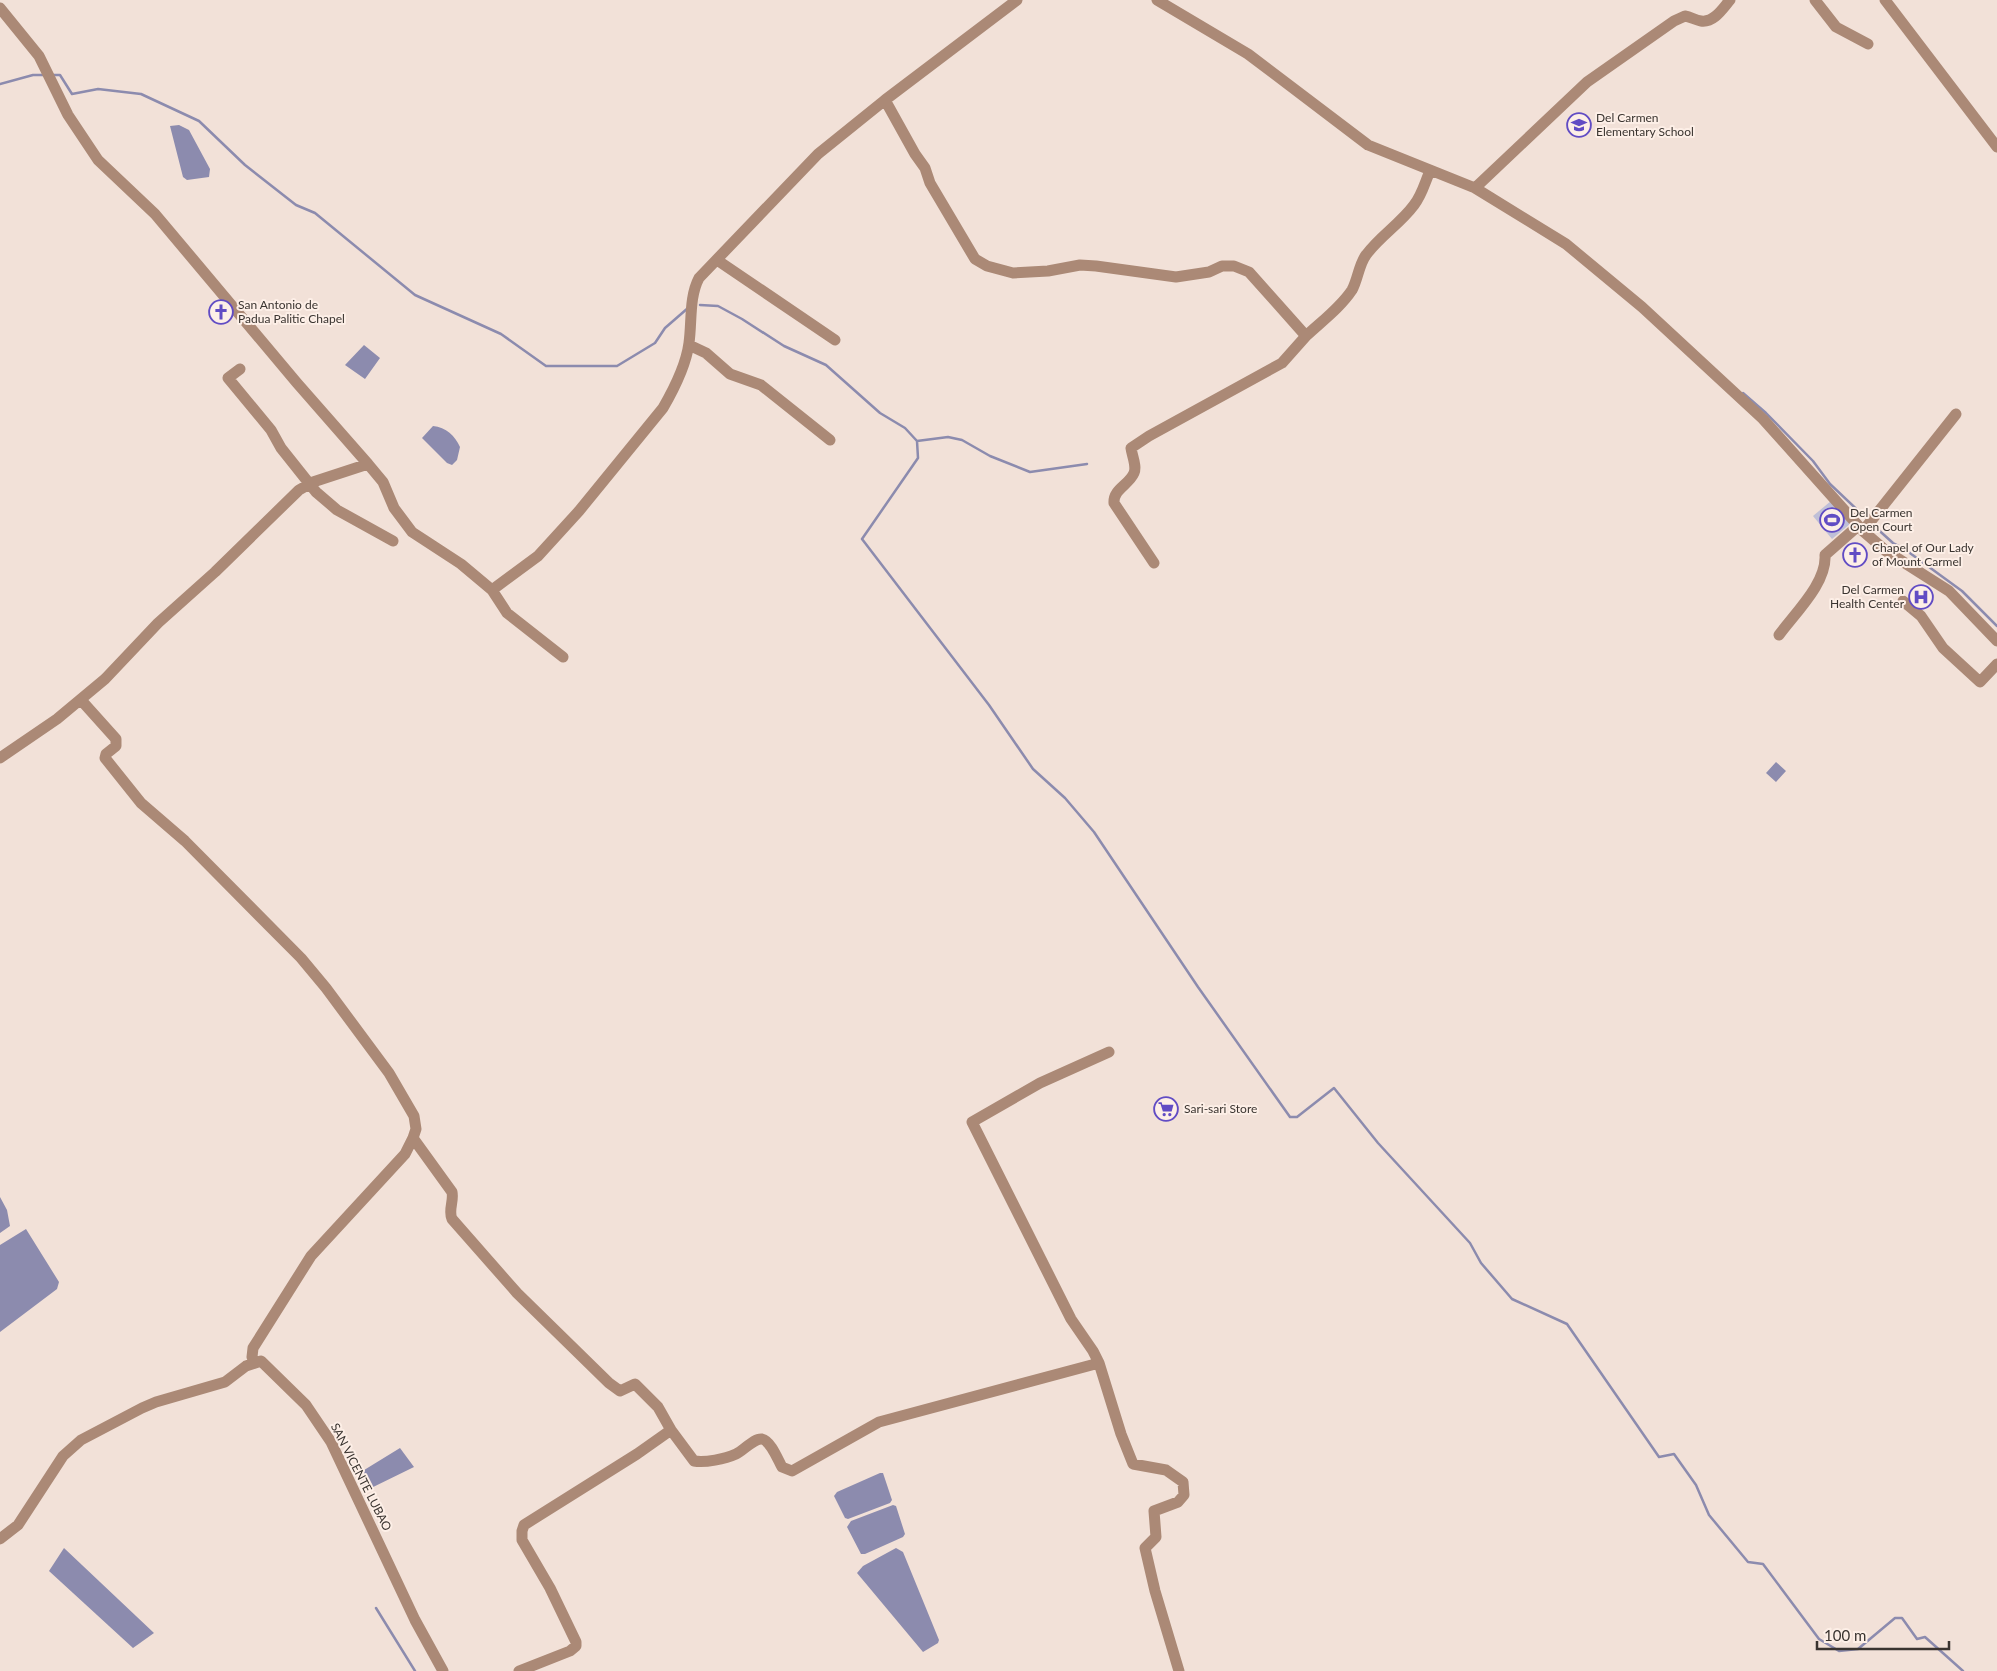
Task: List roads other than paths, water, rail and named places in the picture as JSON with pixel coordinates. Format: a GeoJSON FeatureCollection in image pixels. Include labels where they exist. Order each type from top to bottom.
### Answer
{"type":"FeatureCollection","features":[{"type":"Feature","properties":{"kind":"street"},"geometry":{"type":"LineString","coordinates":[[492,590],[538,556],[579,510],[663,408],[679,375],[689,345],[693,289],[699,278],[818,154],[885,100],[1017,0]]}},
{"type":"Feature","properties":{"kind":"street"},"geometry":{"type":"LineString","coordinates":[[1157,0],[1248,54],[1368,145],[1475,188],[1566,244],[1635,302],[1763,418],[1861,528],[1886,551],[1949,591],[1997,641]]}},
{"type":"Feature","properties":{"kind":"street"},"geometry":{"type":"LineString","coordinates":[[1475,188],[1587,82],[1674,21],[1685,16],[1700,21],[1708,21],[1716,16],[1730,0]]}},
{"type":"Feature","properties":{"kind":"street"},"geometry":{"type":"LineString","coordinates":[[1815,0],[1836,27],[1868,44]]}},
{"type":"Feature","properties":{"kind":"street"},"geometry":{"type":"LineString","coordinates":[[1886,0],[1994,146],[1997,147]]}},
{"type":"Feature","properties":{"kind":"street"},"geometry":{"type":"LineString","coordinates":[[0,8],[40,56],[68,115],[98,160],[155,214],[204,274],[368,464],[383,482],[394,508],[412,532],[462,564],[492,590],[507,613],[563,657]]}},
{"type":"Feature","properties":{"kind":"street"},"geometry":{"type":"LineString","coordinates":[[885,100],[915,154],[925,168],[930,183],[975,259],[980,262],[1013,273],[1048,271],[1080,265],[1176,277],[1209,272],[1222,266],[1234,266],[1248,272],[1306,336]]}},
{"type":"Feature","properties":{"kind":"street"},"geometry":{"type":"LineString","coordinates":[[1154,563],[1114,503],[1113,497],[1116,492],[1134,474],[1132,448],[1149,436],[1282,363],[1306,336],[1333,312],[1352,290],[1360,274],[1365,257],[1380,238],[1407,214],[1415,204],[1430,171]]}},
{"type":"Feature","properties":{"kind":"street"},"geometry":{"type":"LineString","coordinates":[[716,260],[835,340]]}},
{"type":"Feature","properties":{"kind":"street"},"geometry":{"type":"LineString","coordinates":[[689,345],[706,353],[730,374],[761,385],[830,440]]}},
{"type":"Feature","properties":{"kind":"street"},"geometry":{"type":"LineString","coordinates":[[240,368],[228,378],[271,430],[281,448],[310,483],[338,510],[393,540]]}},
{"type":"Feature","properties":{"kind":"street"},"geometry":{"type":"LineString","coordinates":[[1779,635],[1823,573],[1825,555],[1861,528],[1956,414]]}},
{"type":"Feature","properties":{"kind":"street"},"geometry":{"type":"LineString","coordinates":[[0,758],[57,719],[105,679],[158,623],[215,572],[290,497],[310,483],[368,464]]}},
{"type":"Feature","properties":{"kind":"street"},"geometry":{"type":"LineString","coordinates":[[1904,601],[1921,616],[1943,648],[1980,682],[1997,664]]}},
{"type":"Feature","properties":{"kind":"street"},"geometry":{"type":"LineString","coordinates":[[0,1539],[18,1525],[62,1456],[81,1440],[142,1408],[225,1382],[254,1362],[252,1357],[253,1348],[277,1312],[302,1268],[405,1154],[416,1129],[414,1116],[389,1073],[326,988],[301,958],[186,842],[141,803],[105,758],[106,754],[116,746],[116,739],[81,700]]}},
{"type":"Feature","properties":{"kind":"street"},"geometry":{"type":"LineString","coordinates":[[1109,1052],[1040,1082],[972,1122],[1071,1319],[1094,1351],[1133,1464],[1166,1470],[1183,1482],[1184,1494],[1178,1502],[1154,1511],[1156,1537],[1147,1545],[1145,1552],[1179,1671]]}},
{"type":"Feature","properties":{"kind":"street"},"geometry":{"type":"LineString","coordinates":[[413,1138],[452,1192],[450,1214],[452,1219],[517,1293],[609,1383],[620,1391],[635,1384],[658,1407],[671,1430],[694,1461],[701,1462],[736,1455],[758,1440],[763,1439],[768,1442],[782,1467],[792,1471],[879,1422],[1099,1363]]}},
{"type":"Feature","properties":{"kind":"street","name":"SAN VICENTE LUBAO"},"geometry":{"type":"LineString","coordinates":[[254,1362],[261,1361],[306,1406],[331,1442],[415,1620],[442,1671]]}},
{"type":"Feature","properties":{"kind":"street"},"geometry":{"type":"LineString","coordinates":[[519,1671],[570,1651],[576,1646],[550,1588],[522,1540],[524,1525],[637,1454],[671,1430]]}},
{"type":"Feature","properties":{"kind":"waterway"},"geometry":{"type":"LineString","coordinates":[[0,84],[33,75],[44,75]]}},
{"type":"Feature","properties":{"kind":"waterway"},"geometry":{"type":"LineString","coordinates":[[52,75],[60,75],[72,94],[98,89],[141,94],[199,121],[245,165],[296,205],[315,213],[415,295],[501,334],[546,366],[617,366],[655,343],[665,328],[688,308]]}},
{"type":"Feature","properties":{"kind":"waterway"},"geometry":{"type":"LineString","coordinates":[[700,305],[718,306],[784,346],[826,365],[880,413],[905,428],[917,441],[918,458],[862,539],[989,705],[1033,769],[1065,798],[1094,832],[1198,987],[1290,1117],[1297,1117],[1334,1088],[1378,1143],[1470,1243],[1481,1263],[1512,1299],[1567,1324],[1659,1457],[1674,1454],[1696,1485],[1709,1515],[1748,1562],[1763,1564],[1819,1639],[1839,1651],[1858,1649],[1895,1618],[1902,1618],[1917,1639],[1925,1637],[1963,1671]]}},
{"type":"Feature","properties":{"kind":"waterway"},"geometry":{"type":"LineString","coordinates":[[1743,393],[1766,413],[1813,461],[1830,484],[1867,519]]}},
{"type":"Feature","properties":{"kind":"waterway"},"geometry":{"type":"LineString","coordinates":[[917,441],[948,437],[962,440],[990,456],[1030,472],[1087,464]]}},
{"type":"Feature","properties":{"kind":"waterway"},"geometry":{"type":"LineString","coordinates":[[1873,525],[1893,543],[1903,548],[1962,591],[1997,626]]}},
{"type":"Feature","properties":{"kind":"waterway"},"geometry":{"type":"LineString","coordinates":[[376,1608],[415,1671]]}},
{"type":"Feature","properties":{"kind":"place","name":"Del Carmen Elementary School"},"geometry":{"type":"Point","coordinates":[1579,125]}},
{"type":"Feature","properties":{"kind":"place","name":"San Antonio de Padua Palitic Chapel"},"geometry":{"type":"Point","coordinates":[221,312]}},
{"type":"Feature","properties":{"kind":"place","name":"Del Carmen Open Court"},"geometry":{"type":"Point","coordinates":[1832,520]}},
{"type":"Feature","properties":{"kind":"place","name":"Chapel of Our Lady of Mount Carmel"},"geometry":{"type":"Point","coordinates":[1855,555]}},
{"type":"Feature","properties":{"kind":"place","name":"Del Carmen Health Center"},"geometry":{"type":"Point","coordinates":[1921,597]}},
{"type":"Feature","properties":{"kind":"place","name":"Sari-sari Store"},"geometry":{"type":"Point","coordinates":[1166,1109]}}]}
